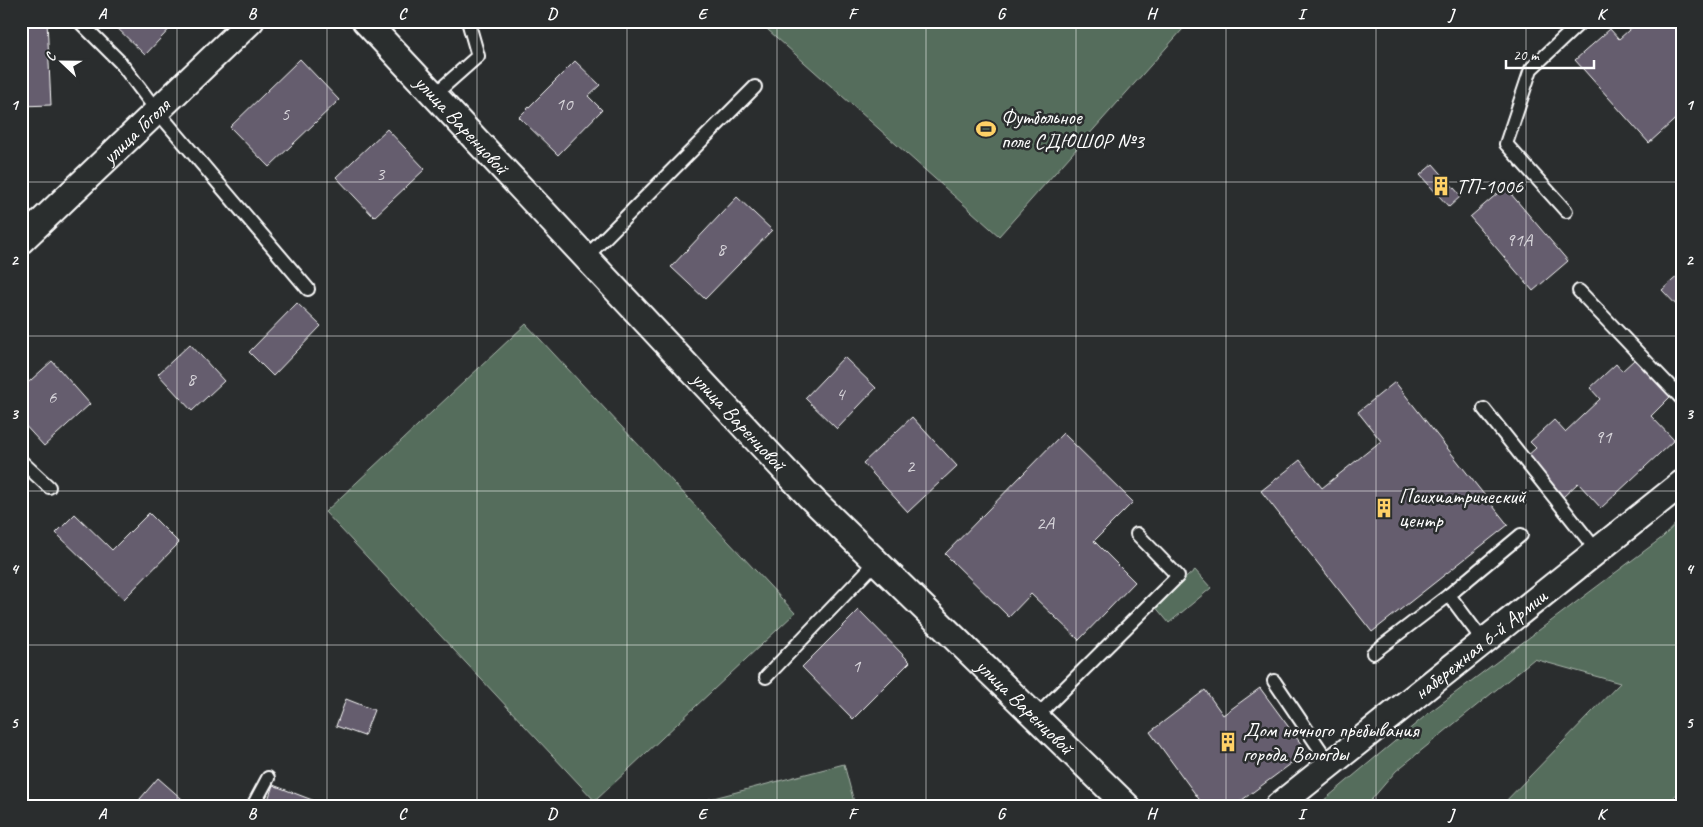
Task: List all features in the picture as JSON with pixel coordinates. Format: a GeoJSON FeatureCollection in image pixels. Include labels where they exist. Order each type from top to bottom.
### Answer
{"type":"FeatureCollection","features":[{"type":"Feature","properties":{"kind":"street","name":"улица Гоголя"},"geometry":{"type":"LineString","coordinates":[[21,241],[250,21]]}},
{"type":"Feature","properties":{"kind":"street","name":"улица Варенцовой"},"geometry":{"type":"LineString","coordinates":[[365,21],[808,495],[1127,806]]}},
{"type":"Feature","properties":{"kind":"street","name":"набережная 6-й Армии"},"geometry":{"type":"LineString","coordinates":[[1278,806],[1682,483]]}},
{"type":"Feature","properties":{"kind":"lane"},"geometry":{"type":"LineString","coordinates":[[80,21],[120,62],[157,111],[308,289]]}},
{"type":"Feature","properties":{"kind":"lane"},"geometry":{"type":"LineString","coordinates":[[434,95],[478,56],[468,21]]}},
{"type":"Feature","properties":{"kind":"lane"},"geometry":{"type":"LineString","coordinates":[[1566,211],[1506,144],[1531,68],[1582,21]]}},
{"type":"Feature","properties":{"kind":"lane"},"geometry":{"type":"LineString","coordinates":[[586,257],[755,87]]}},
{"type":"Feature","properties":{"kind":"lane"},"geometry":{"type":"LineString","coordinates":[[1579,291],[1682,399]]}},
{"type":"Feature","properties":{"kind":"lane"},"geometry":{"type":"LineString","coordinates":[[1484,409],[1597,551]]}},
{"type":"Feature","properties":{"kind":"lane"},"geometry":{"type":"LineString","coordinates":[[21,460],[49,487]]}},
{"type":"Feature","properties":{"kind":"lane"},"geometry":{"type":"LineString","coordinates":[[1036,717],[1178,576],[1137,534]]}},
{"type":"Feature","properties":{"kind":"lane"},"geometry":{"type":"LineString","coordinates":[[1373,653],[1449,595],[1521,535]]}},
{"type":"Feature","properties":{"kind":"lane"},"geometry":{"type":"LineString","coordinates":[[766,677],[877,562]]}},
{"type":"Feature","properties":{"kind":"lane"},"geometry":{"type":"LineString","coordinates":[[1449,595],[1484,642]]}},
{"type":"Feature","properties":{"kind":"lane"},"geometry":{"type":"LineString","coordinates":[[1274,681],[1330,764]]}},
{"type":"Feature","properties":{"kind":"lane"},"geometry":{"type":"LineString","coordinates":[[253,806],[268,778]]}},
{"type":"Feature","properties":{"kind":"green space","name":"Футбольное поле СДЮШОР №3"},"geometry":{"type":"Polygon","coordinates":[[[758,21],[1190,21],[999,236],[758,21]]]}},
{"type":"Feature","properties":{"kind":"green space"},"geometry":{"type":"Polygon","coordinates":[[[526,324],[795,613],[595,801],[325,512],[526,324]]]}},
{"type":"Feature","properties":{"kind":"green space"},"geometry":{"type":"Polygon","coordinates":[[[1682,517],[1682,788],[1666,806],[1501,806],[1620,683],[1534,659],[1396,771],[1366,806],[1317,806],[1430,712],[1663,537],[1682,517]]]}},
{"type":"Feature","properties":{"kind":"green space"},"geometry":{"type":"Polygon","coordinates":[[[1195,570],[1211,588],[1169,623],[1154,605],[1195,570]]]}},
{"type":"Feature","properties":{"kind":"green space"},"geometry":{"type":"Polygon","coordinates":[[[844,764],[855,806],[683,806],[844,764]]]}},
{"type":"Feature","properties":{"kind":"building"},"geometry":{"type":"Polygon","coordinates":[[[21,21],[47,21],[51,105],[21,106],[21,21]]]}},
{"type":"Feature","properties":{"kind":"building"},"geometry":{"type":"Polygon","coordinates":[[[110,21],[177,21],[145,55],[110,21]]]}},
{"type":"Feature","properties":{"kind":"building"},"geometry":{"type":"Polygon","coordinates":[[[1639,21],[1682,21],[1682,95],[1675,101],[1682,109],[1682,113],[1649,143],[1575,60],[1610,29],[1619,39],[1639,21]]]}},
{"type":"Feature","properties":{"kind":"building"},"geometry":{"type":"Polygon","coordinates":[[[300,59],[339,100],[269,167],[230,127],[300,59]]]}},
{"type":"Feature","properties":{"kind":"building"},"geometry":{"type":"Polygon","coordinates":[[[575,61],[600,85],[588,96],[602,110],[558,155],[519,117],[575,61]]]}},
{"type":"Feature","properties":{"kind":"building"},"geometry":{"type":"Polygon","coordinates":[[[387,129],[425,169],[374,217],[336,177],[387,129]]]}},
{"type":"Feature","properties":{"kind":"building","name":"ТП-1006"},"geometry":{"type":"Polygon","coordinates":[[[1433,164],[1461,196],[1449,207],[1420,175],[1433,164]]]}},
{"type":"Feature","properties":{"kind":"building"},"geometry":{"type":"Polygon","coordinates":[[[1505,187],[1568,261],[1533,291],[1470,217],[1505,187]]]}},
{"type":"Feature","properties":{"kind":"building"},"geometry":{"type":"Polygon","coordinates":[[[737,197],[772,230],[705,299],[671,267],[737,197]]]}},
{"type":"Feature","properties":{"kind":"building"},"geometry":{"type":"Polygon","coordinates":[[[1682,272],[1682,311],[1662,290],[1682,272]]]}},
{"type":"Feature","properties":{"kind":"building"},"geometry":{"type":"Polygon","coordinates":[[[297,303],[321,326],[273,376],[249,352],[297,303]]]}},
{"type":"Feature","properties":{"kind":"building"},"geometry":{"type":"Polygon","coordinates":[[[190,344],[224,381],[192,411],[158,374],[190,344]]]}},
{"type":"Feature","properties":{"kind":"building"},"geometry":{"type":"Polygon","coordinates":[[[844,357],[876,388],[837,429],[805,398],[844,357]]]}},
{"type":"Feature","properties":{"kind":"building"},"geometry":{"type":"Polygon","coordinates":[[[1635,359],[1670,397],[1651,416],[1674,440],[1601,508],[1578,483],[1563,497],[1526,457],[1536,448],[1530,442],[1554,420],[1565,432],[1600,399],[1590,388],[1616,364],[1622,371],[1635,359]]]}},
{"type":"Feature","properties":{"kind":"building"},"geometry":{"type":"Polygon","coordinates":[[[52,361],[90,404],[44,446],[21,421],[21,389],[52,361]]]}},
{"type":"Feature","properties":{"kind":"building","name":"Психиатрический центр"},"geometry":{"type":"Polygon","coordinates":[[[1395,382],[1508,525],[1372,632],[1261,491],[1300,460],[1322,488],[1381,441],[1358,412],[1395,382]]]}},
{"type":"Feature","properties":{"kind":"building"},"geometry":{"type":"Polygon","coordinates":[[[912,417],[957,466],[908,512],[863,463],[912,417]]]}},
{"type":"Feature","properties":{"kind":"building"},"geometry":{"type":"Polygon","coordinates":[[[1063,433],[1133,502],[1094,541],[1135,582],[1079,640],[1031,594],[1009,617],[945,554],[1063,433]]]}},
{"type":"Feature","properties":{"kind":"building"},"geometry":{"type":"Polygon","coordinates":[[[149,513],[179,543],[124,599],[56,533],[75,514],[112,550],[149,513]]]}},
{"type":"Feature","properties":{"kind":"building"},"geometry":{"type":"Polygon","coordinates":[[[859,610],[910,662],[853,719],[802,667],[859,610]]]}},
{"type":"Feature","properties":{"kind":"building","name":"Дом ночного пребывания города Вологды"},"geometry":{"type":"Polygon","coordinates":[[[1260,688],[1307,752],[1234,806],[1204,806],[1150,732],[1205,690],[1223,715],[1260,688]]]}},
{"type":"Feature","properties":{"kind":"building"},"geometry":{"type":"Polygon","coordinates":[[[346,699],[374,710],[364,736],[336,726],[346,699]]]}},
{"type":"Feature","properties":{"kind":"building"},"geometry":{"type":"Polygon","coordinates":[[[158,778],[190,806],[134,806],[158,778]]]}},
{"type":"Feature","properties":{"kind":"building"},"geometry":{"type":"Polygon","coordinates":[[[273,785],[328,806],[266,806],[273,785]]]}},
{"type":"Feature","properties":{"kind":"place","name":"Футбольное поле СДЮШОР №3"},"geometry":{"type":"Point","coordinates":[986,129]}},
{"type":"Feature","properties":{"kind":"place","name":"ТП-1006"},"geometry":{"type":"Point","coordinates":[1441,186]}},
{"type":"Feature","properties":{"kind":"place","name":"Психиатрический центр"},"geometry":{"type":"Point","coordinates":[1384,508]}},
{"type":"Feature","properties":{"kind":"place","name":"Дом ночного пребывания города Вологды"},"geometry":{"type":"Point","coordinates":[1228,742]}}]}
